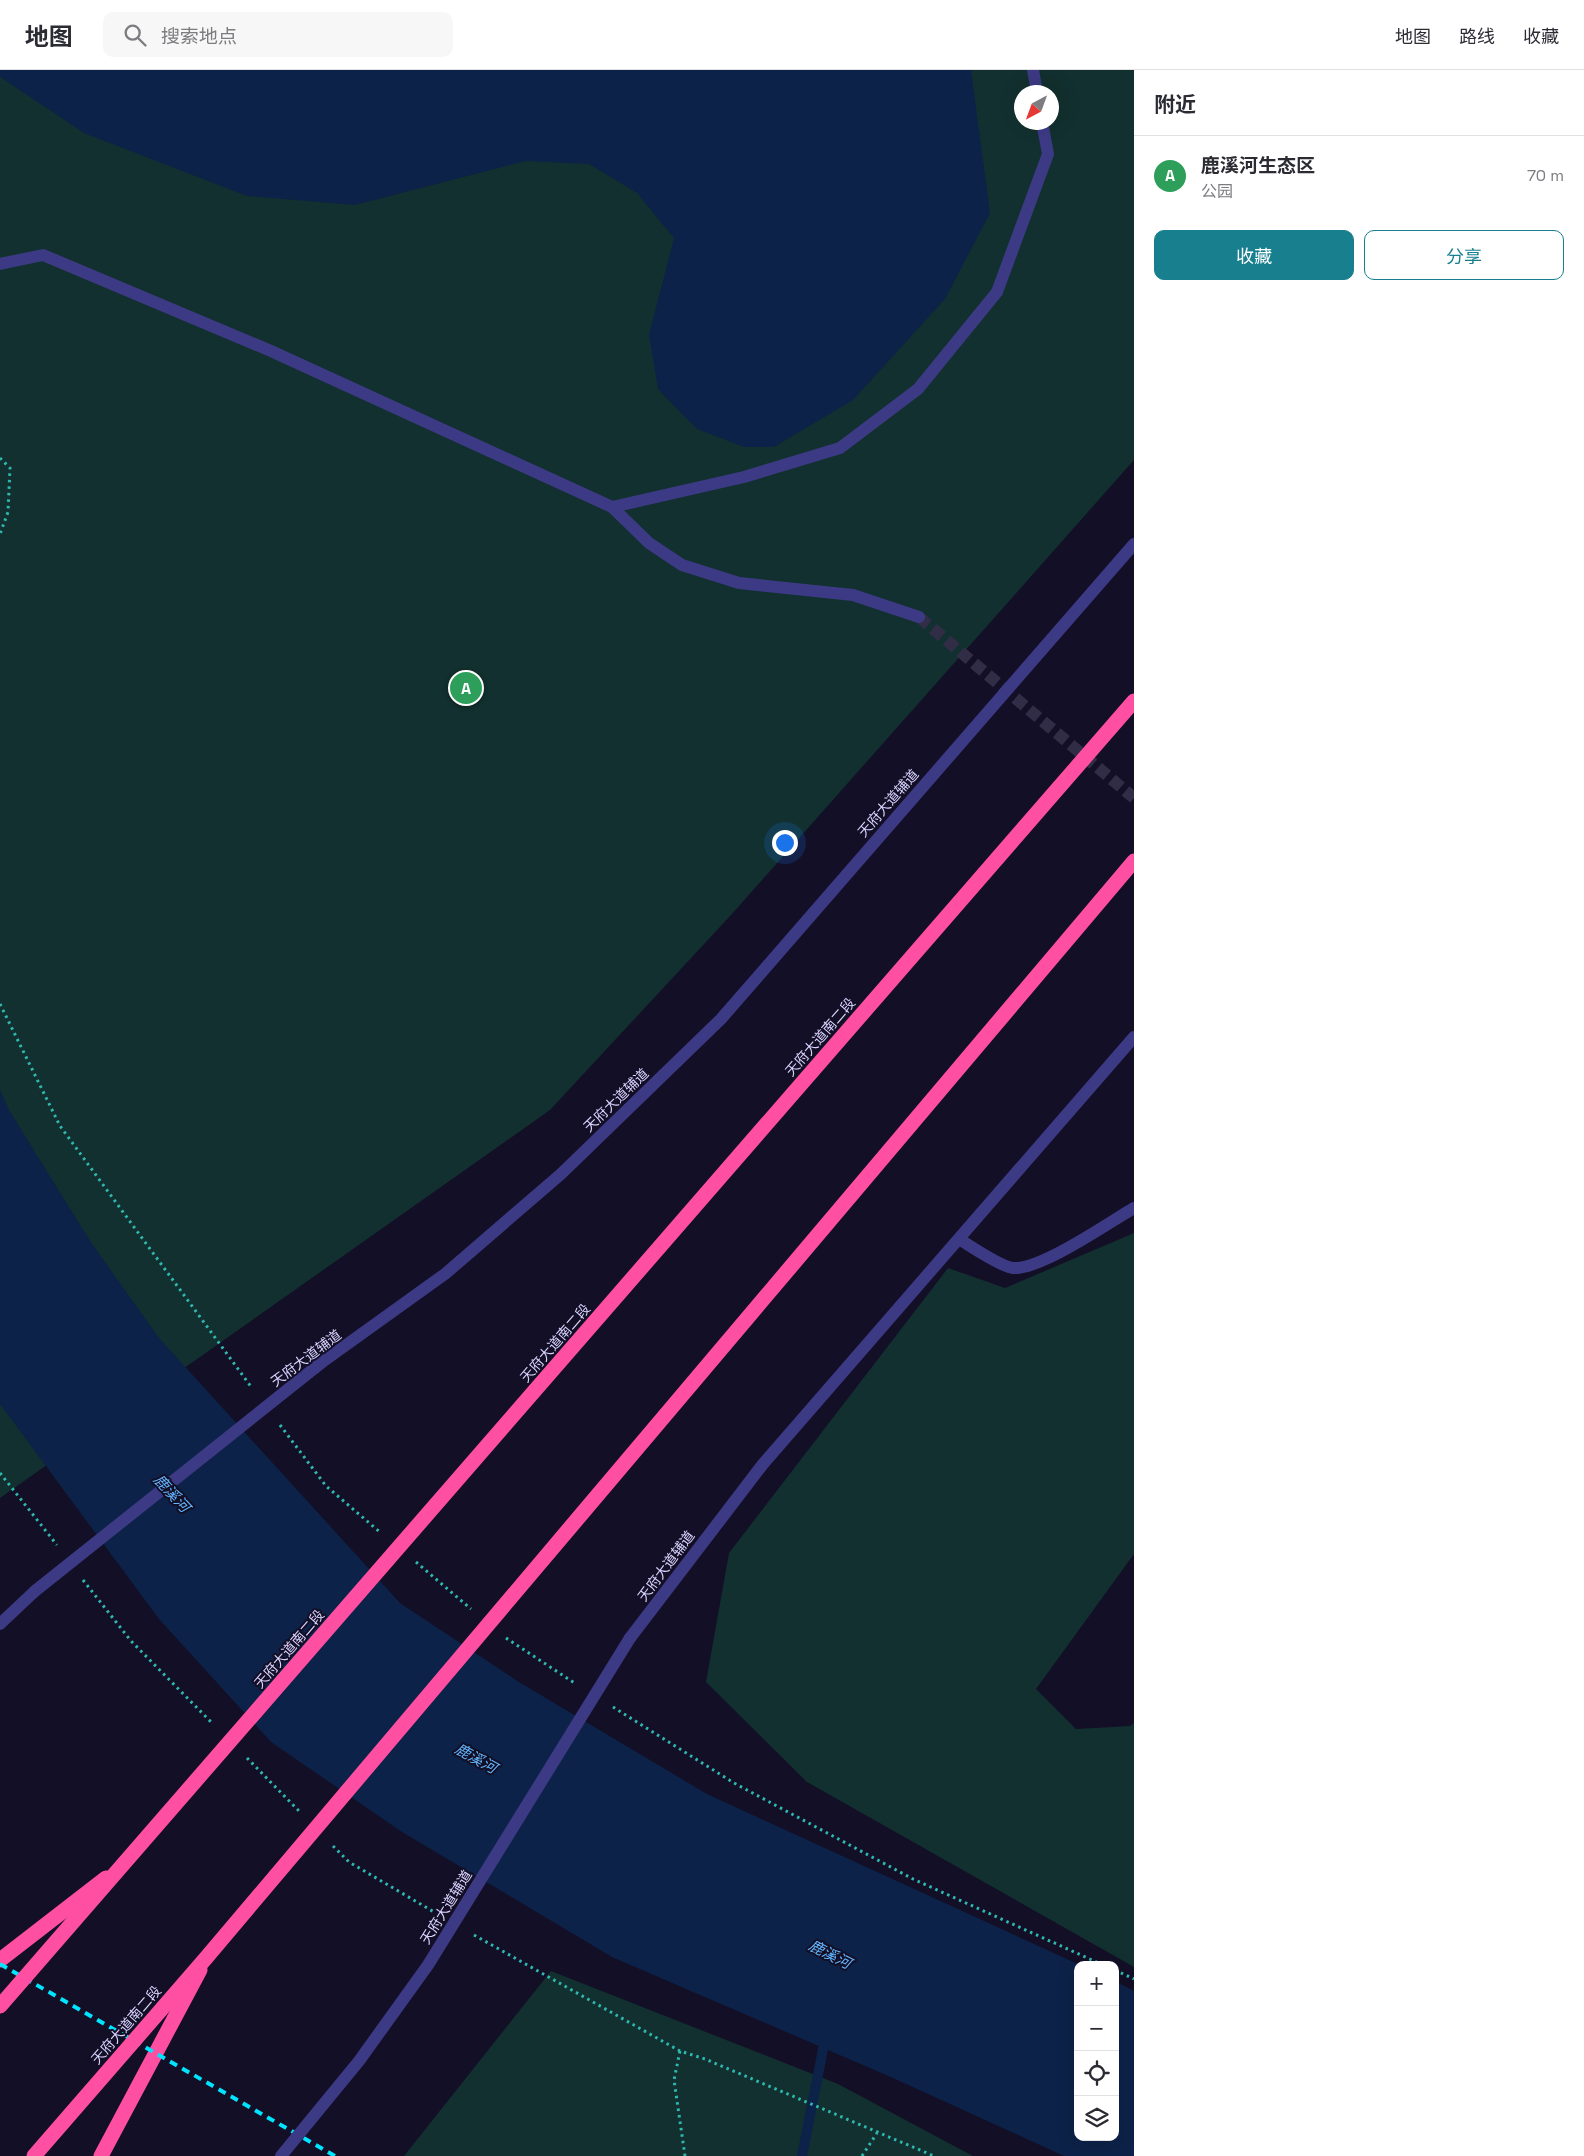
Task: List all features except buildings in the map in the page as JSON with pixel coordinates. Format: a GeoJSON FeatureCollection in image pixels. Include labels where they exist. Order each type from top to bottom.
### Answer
{"type":"FeatureCollection","features":[{"type":"Feature","properties":{"kind":"highway","name":"天府大道南二段"},"geometry":{"type":"LineString","coordinates":[[0,2006],[1134,701]]}},
{"type":"Feature","properties":{"kind":"highway","name":"天府大道南二段"},"geometry":{"type":"LineString","coordinates":[[34,2156],[206,1958],[1134,861]]}},
{"type":"Feature","properties":{"kind":"highway"},"geometry":{"type":"LineString","coordinates":[[0,1960],[121,1866]]}},
{"type":"Feature","properties":{"kind":"highway"},"geometry":{"type":"LineString","coordinates":[[101,2156],[206,1958]]}},
{"type":"Feature","properties":{"kind":"street"},"geometry":{"type":"LineString","coordinates":[[1033,70],[1036,85]]}},
{"type":"Feature","properties":{"kind":"street"},"geometry":{"type":"LineString","coordinates":[[612,507],[744,477],[840,448],[918,389],[997,292],[1048,154],[1044,130]]}},
{"type":"Feature","properties":{"kind":"street"},"geometry":{"type":"LineString","coordinates":[[0,264],[43,255],[271,351],[612,507],[649,543],[682,564],[739,583],[853,595],[919,617]]}},
{"type":"Feature","properties":{"kind":"street","name":"天府大道辅道"},"geometry":{"type":"LineString","coordinates":[[0,1624],[35,1591],[321,1364],[445,1274],[561,1174],[721,1019],[1134,544]]}},
{"type":"Feature","properties":{"kind":"street","name":"天府大道辅道"},"geometry":{"type":"LineString","coordinates":[[281,2156],[359,2061],[428,1966],[630,1638],[763,1464],[1134,1037]]}},
{"type":"Feature","properties":{"kind":"street"},"geometry":{"type":"LineString","coordinates":[[959,1239],[987,1256],[1013,1268],[1046,1260],[1134,1208]]}},
{"type":"Feature","properties":{"kind":"path"},"geometry":{"type":"LineString","coordinates":[[0,458],[10,468],[8,512],[0,534]]}},
{"type":"Feature","properties":{"kind":"path"},"geometry":{"type":"LineString","coordinates":[[0,1004],[60,1126],[256,1393]]}},
{"type":"Feature","properties":{"kind":"path"},"geometry":{"type":"LineString","coordinates":[[279,1424],[326,1486],[387,1537]]}},
{"type":"Feature","properties":{"kind":"path"},"geometry":{"type":"LineString","coordinates":[[409,1556],[477,1614]]}},
{"type":"Feature","properties":{"kind":"path"},"geometry":{"type":"LineString","coordinates":[[500,1633],[515,1646],[582,1688]]}},
{"type":"Feature","properties":{"kind":"path"},"geometry":{"type":"LineString","coordinates":[[608,1704],[734,1783],[913,1879],[1094,1961]]}},
{"type":"Feature","properties":{"kind":"path"},"geometry":{"type":"LineString","coordinates":[[1119,1972],[1134,1979]]}},
{"type":"Feature","properties":{"kind":"path"},"geometry":{"type":"LineString","coordinates":[[680,2050],[674,2080],[685,2156]]}},
{"type":"Feature","properties":{"kind":"path"},"geometry":{"type":"LineString","coordinates":[[705,2059],[934,2156]]}},
{"type":"Feature","properties":{"kind":"path"},"geometry":{"type":"LineString","coordinates":[[862,2156],[877,2133]]}},
{"type":"Feature","properties":{"kind":"green space"},"geometry":{"type":"Polygon","coordinates":[[[0,70],[1134,70],[1134,460],[731,915],[550,1110],[0,1498],[0,70]]]}},
{"type":"Feature","properties":{"kind":"green space"},"geometry":{"type":"Polygon","coordinates":[[[1134,1233],[1134,1554],[1036,1689],[1076,1729],[1130,1726],[1134,1723],[1134,1967],[807,1782],[706,1682],[729,1553],[948,1268],[1005,1288],[1134,1233]]]}},
{"type":"Feature","properties":{"kind":"green space"},"geometry":{"type":"Polygon","coordinates":[[[551,1971],[838,2084],[973,2156],[404,2156],[551,1971]]]}},
{"type":"Feature","properties":{"kind":"water"},"geometry":{"type":"Polygon","coordinates":[[[0,70],[971,70],[990,213],[945,299],[853,400],[774,447],[744,447],[697,429],[658,389],[649,335],[674,238],[637,193],[589,164],[525,161],[355,205],[247,196],[84,133],[0,77],[0,70]]]}},
{"type":"Feature","properties":{"kind":"water","name":"鹿溪河"},"geometry":{"type":"Polygon","coordinates":[[[0,1090],[9,1110],[90,1241],[159,1338],[400,1603],[519,1682],[707,1794],[1074,1962],[1074,2141],[1119,2141],[1119,1983],[1134,1991],[1134,2156],[1064,2156],[893,2078],[612,1957],[402,1832],[271,1742],[159,1619],[0,1404],[0,1090]]]}},
{"type":"Feature","properties":{"kind":"waterway"},"geometry":{"type":"LineString","coordinates":[[802,2156],[826,2034]]}},
{"type":"Feature","properties":{"kind":"tunnel"},"geometry":{"type":"LineString","coordinates":[[919,617],[1134,798]]}},
{"type":"Feature","properties":{"kind":"railway"},"geometry":{"type":"LineString","coordinates":[[0,1964],[335,2156]]}},
{"type":"Feature","properties":{"kind":"place","name":"鹿溪河生态区"},"geometry":{"type":"Point","coordinates":[466,688]}}]}
